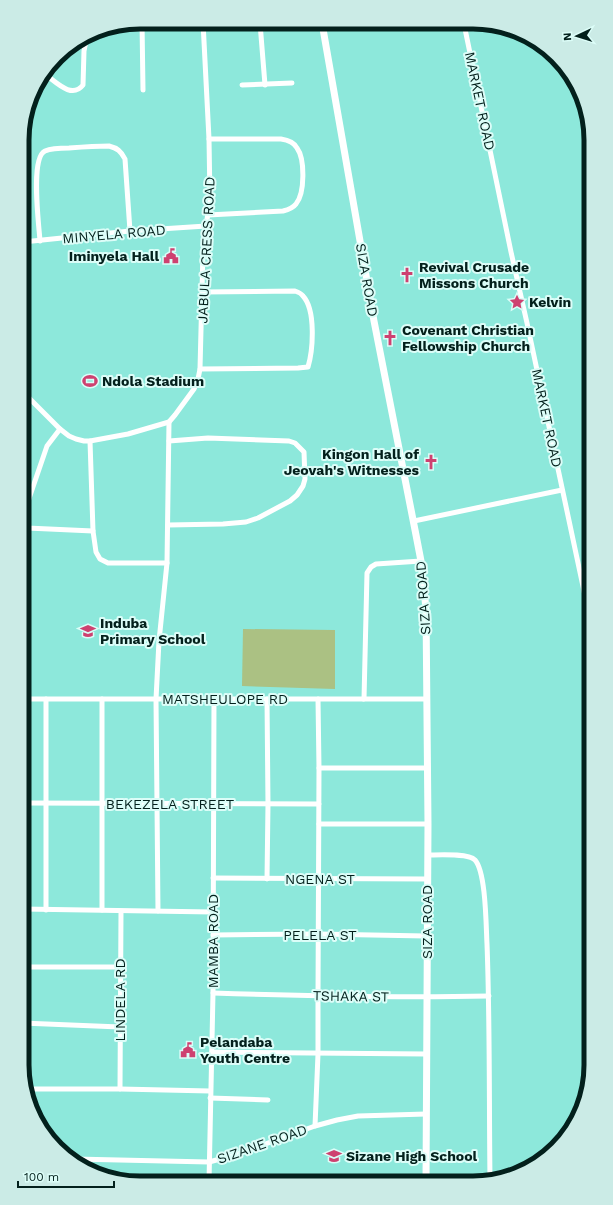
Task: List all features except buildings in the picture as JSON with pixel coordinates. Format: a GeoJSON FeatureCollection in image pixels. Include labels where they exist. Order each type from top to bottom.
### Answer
{"type":"FeatureCollection","features":[{"type":"Feature","properties":{"kind":"street"},"geometry":{"type":"LineString","coordinates":[[142,29],[143,90]]}},
{"type":"Feature","properties":{"kind":"street","name":"JABULA CRESS ROAD"},"geometry":{"type":"LineString","coordinates":[[169,422],[194,389],[200,368],[203,251],[210,200],[209,139],[203,29]]}},
{"type":"Feature","properties":{"kind":"street"},"geometry":{"type":"LineString","coordinates":[[260,29],[265,85]]}},
{"type":"Feature","properties":{"kind":"street","name":"SIZA ROAD"},"geometry":{"type":"LineString","coordinates":[[323,29],[374,321],[414,521],[421,562],[426,609],[428,824],[426,936],[426,1176]]}},
{"type":"Feature","properties":{"kind":"street","name":"MARKET ROAD"},"geometry":{"type":"LineString","coordinates":[[465,29],[511,252],[584,587]]}},
{"type":"Feature","properties":{"kind":"street"},"geometry":{"type":"LineString","coordinates":[[49,77],[67,90],[74,91],[80,88],[83,85],[86,43]]}},
{"type":"Feature","properties":{"kind":"street"},"geometry":{"type":"LineString","coordinates":[[242,85],[292,83]]}},
{"type":"Feature","properties":{"kind":"street"},"geometry":{"type":"LineString","coordinates":[[208,215],[282,211],[291,208],[296,204],[300,197],[303,180],[300,155],[297,148],[288,140],[209,139]]}},
{"type":"Feature","properties":{"kind":"street"},"geometry":{"type":"LineString","coordinates":[[40,241],[36,191],[38,163],[41,154],[46,150],[55,149],[109,146],[120,151],[125,159],[130,231]]}},
{"type":"Feature","properties":{"kind":"street","name":"MINYELA ROAD"},"geometry":{"type":"LineString","coordinates":[[29,242],[130,231],[206,226]]}},
{"type":"Feature","properties":{"kind":"street"},"geometry":{"type":"LineString","coordinates":[[200,368],[308,367],[311,343],[311,315],[303,295],[295,291],[203,292]]}},
{"type":"Feature","properties":{"kind":"street"},"geometry":{"type":"LineString","coordinates":[[29,398],[60,429],[69,436],[84,441],[128,434],[169,422],[167,563],[159,641],[156,699],[158,911]]}},
{"type":"Feature","properties":{"kind":"street"},"geometry":{"type":"LineString","coordinates":[[29,498],[46,446],[60,429]]}},
{"type":"Feature","properties":{"kind":"street"},"geometry":{"type":"LineString","coordinates":[[168,525],[223,524],[251,520],[290,501],[297,495],[303,486],[305,478],[304,452],[295,443],[289,441],[208,438],[169,441]]}},
{"type":"Feature","properties":{"kind":"street"},"geometry":{"type":"LineString","coordinates":[[90,441],[93,531],[96,552],[100,559],[108,563],[167,563]]}},
{"type":"Feature","properties":{"kind":"street"},"geometry":{"type":"LineString","coordinates":[[414,521],[562,490]]}},
{"type":"Feature","properties":{"kind":"street"},"geometry":{"type":"LineString","coordinates":[[29,528],[93,531]]}},
{"type":"Feature","properties":{"kind":"street"},"geometry":{"type":"LineString","coordinates":[[364,699],[367,573],[371,567],[376,564],[421,562]]}},
{"type":"Feature","properties":{"kind":"street","name":"MATSHEULOPE RD"},"geometry":{"type":"LineString","coordinates":[[29,699],[427,699]]}},
{"type":"Feature","properties":{"kind":"street"},"geometry":{"type":"LineString","coordinates":[[46,699],[46,910]]}},
{"type":"Feature","properties":{"kind":"street"},"geometry":{"type":"LineString","coordinates":[[102,699],[102,910]]}},
{"type":"Feature","properties":{"kind":"street","name":"MAMBA ROAD"},"geometry":{"type":"LineString","coordinates":[[209,1176],[213,993],[214,699]]}},
{"type":"Feature","properties":{"kind":"street"},"geometry":{"type":"LineString","coordinates":[[267,699],[267,879]]}},
{"type":"Feature","properties":{"kind":"street"},"geometry":{"type":"LineString","coordinates":[[316,1126],[318,1054],[318,699]]}},
{"type":"Feature","properties":{"kind":"street"},"geometry":{"type":"LineString","coordinates":[[319,768],[427,768]]}},
{"type":"Feature","properties":{"kind":"street","name":"BEKEZELA STREET"},"geometry":{"type":"LineString","coordinates":[[29,803],[319,804]]}},
{"type":"Feature","properties":{"kind":"street"},"geometry":{"type":"LineString","coordinates":[[319,824],[428,824]]}},
{"type":"Feature","properties":{"kind":"street"},"geometry":{"type":"LineString","coordinates":[[428,855],[468,856],[474,860],[480,870],[485,902],[489,996],[490,1175]]}},
{"type":"Feature","properties":{"kind":"street","name":"NGENA ST"},"geometry":{"type":"LineString","coordinates":[[213,878],[427,879]]}},
{"type":"Feature","properties":{"kind":"street"},"geometry":{"type":"LineString","coordinates":[[29,909],[213,912]]}},
{"type":"Feature","properties":{"kind":"street","name":"LINDELA RD"},"geometry":{"type":"LineString","coordinates":[[120,1089],[121,911]]}},
{"type":"Feature","properties":{"kind":"street","name":"PELELA ST"},"geometry":{"type":"LineString","coordinates":[[213,935],[318,934],[426,936]]}},
{"type":"Feature","properties":{"kind":"street"},"geometry":{"type":"LineString","coordinates":[[29,967],[121,967]]}},
{"type":"Feature","properties":{"kind":"street","name":"TSHAKA ST"},"geometry":{"type":"LineString","coordinates":[[213,993],[318,996],[489,996]]}},
{"type":"Feature","properties":{"kind":"street"},"geometry":{"type":"LineString","coordinates":[[29,1024],[120,1027]]}},
{"type":"Feature","properties":{"kind":"street"},"geometry":{"type":"LineString","coordinates":[[212,1052],[426,1054]]}},
{"type":"Feature","properties":{"kind":"street"},"geometry":{"type":"LineString","coordinates":[[32,1089],[210,1091]]}},
{"type":"Feature","properties":{"kind":"street"},"geometry":{"type":"LineString","coordinates":[[210,1098],[268,1100]]}},
{"type":"Feature","properties":{"kind":"street","name":"SIZANE ROAD"},"geometry":{"type":"LineString","coordinates":[[81,1159],[209,1162],[235,1155],[337,1120],[358,1116],[426,1114]]}},
{"type":"Feature","properties":{"kind":"green space"},"geometry":{"type":"Polygon","coordinates":[[[243,629],[335,630],[335,689],[242,686],[243,629]]]}},
{"type":"Feature","properties":{"kind":"place","name":"Iminyela Hall"},"geometry":{"type":"Point","coordinates":[171,256]}},
{"type":"Feature","properties":{"kind":"place","name":"Revival Crusade Missons Church"},"geometry":{"type":"Point","coordinates":[407,275]}},
{"type":"Feature","properties":{"kind":"place","name":"Kelvin"},"geometry":{"type":"Point","coordinates":[517,302]}},
{"type":"Feature","properties":{"kind":"place","name":"Covenant Christian Fellowship Church"},"geometry":{"type":"Point","coordinates":[390,338]}},
{"type":"Feature","properties":{"kind":"place","name":"Ndola Stadium"},"geometry":{"type":"Point","coordinates":[90,381]}},
{"type":"Feature","properties":{"kind":"place","name":"Kingon Hall of Jeovah's Witnesses"},"geometry":{"type":"Point","coordinates":[431,462]}},
{"type":"Feature","properties":{"kind":"place","name":"Induba Primary School"},"geometry":{"type":"Point","coordinates":[88,631]}},
{"type":"Feature","properties":{"kind":"place","name":"Pelandaba Youth Centre"},"geometry":{"type":"Point","coordinates":[188,1050]}},
{"type":"Feature","properties":{"kind":"place","name":"Sizane High School"},"geometry":{"type":"Point","coordinates":[334,1156]}}]}
